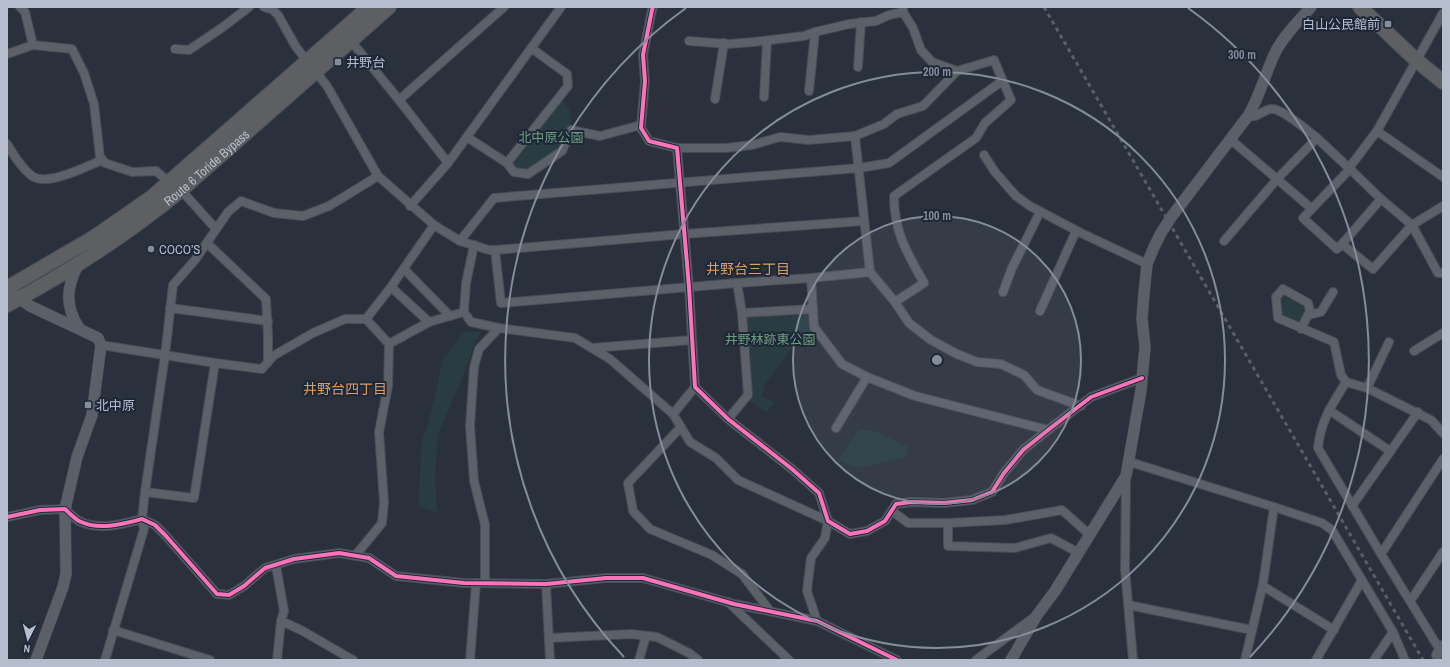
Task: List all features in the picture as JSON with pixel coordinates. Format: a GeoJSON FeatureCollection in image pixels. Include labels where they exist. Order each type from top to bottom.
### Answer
{"type":"FeatureCollection","features":[{"type":"Feature","properties":{"kind":"highway","name":"Route 6 Toride Bypass"},"geometry":{"type":"LineString","coordinates":[[13,302],[78,265],[137,225],[181,190],[312,67],[369,7]]}},
{"type":"Feature","properties":{"kind":"highway","name":"Route 6 Toride Bypass"},"geometry":{"type":"LineString","coordinates":[[7,289],[98,235],[152,197],[312,67],[351,41],[389,7]]}},
{"type":"Feature","properties":{"kind":"highway"},"geometry":{"type":"LineString","coordinates":[[1360,7],[1416,60],[1443,82]]}},
{"type":"Feature","properties":{"kind":"street"},"geometry":{"type":"LineString","coordinates":[[20,7],[25,12],[34,45]]}},
{"type":"Feature","properties":{"kind":"street"},"geometry":{"type":"LineString","coordinates":[[175,49],[189,50],[249,7]]}},
{"type":"Feature","properties":{"kind":"street"},"geometry":{"type":"LineString","coordinates":[[264,7],[274,8],[296,47],[339,106],[378,176],[410,206],[434,225],[460,241],[489,250],[495,250],[864,221]]}},
{"type":"Feature","properties":{"kind":"street"},"geometry":{"type":"LineString","coordinates":[[399,100],[504,7]]}},
{"type":"Feature","properties":{"kind":"street"},"geometry":{"type":"LineString","coordinates":[[410,206],[448,163],[561,7]]}},
{"type":"Feature","properties":{"kind":"street"},"geometry":{"type":"LineString","coordinates":[[654,7],[652,10],[643,55],[645,81],[641,128],[649,141],[677,148],[726,148],[752,145],[780,137],[809,140],[855,136],[884,124],[897,114],[922,106],[958,71],[994,60],[1010,100],[985,123],[976,138],[894,196],[894,214],[904,249],[924,283],[895,302]]}},
{"type":"Feature","properties":{"kind":"street"},"geometry":{"type":"LineString","coordinates":[[1133,660],[1125,569],[1126,476],[1130,462],[1142,378],[1145,347],[1142,320],[1147,264],[1161,233],[1248,116],[1254,106],[1275,52],[1311,7]]}},
{"type":"Feature","properties":{"kind":"street"},"geometry":{"type":"LineString","coordinates":[[689,42],[724,43],[767,41],[804,36],[814,32],[849,24],[876,21],[903,10],[913,28],[921,50],[932,62],[958,71]]}},
{"type":"Feature","properties":{"kind":"street"},"geometry":{"type":"LineString","coordinates":[[1381,199],[1337,249],[1303,218],[1349,168],[1377,130],[1443,13]]}},
{"type":"Feature","properties":{"kind":"street"},"geometry":{"type":"LineString","coordinates":[[858,67],[861,22]]}},
{"type":"Feature","properties":{"kind":"street"},"geometry":{"type":"LineString","coordinates":[[809,91],[814,32]]}},
{"type":"Feature","properties":{"kind":"street"},"geometry":{"type":"LineString","coordinates":[[351,41],[448,163]]}},
{"type":"Feature","properties":{"kind":"street"},"geometry":{"type":"LineString","coordinates":[[764,97],[767,41]]}},
{"type":"Feature","properties":{"kind":"street"},"geometry":{"type":"LineString","coordinates":[[715,99],[724,43]]}},
{"type":"Feature","properties":{"kind":"street"},"geometry":{"type":"LineString","coordinates":[[7,54],[34,45],[72,49],[84,74],[94,104],[100,157],[102,160],[105,163],[132,172],[156,171],[169,182]]}},
{"type":"Feature","properties":{"kind":"street"},"geometry":{"type":"LineString","coordinates":[[507,163],[568,86],[568,74],[531,48]]}},
{"type":"Feature","properties":{"kind":"street"},"geometry":{"type":"LineString","coordinates":[[460,241],[494,198],[859,168],[889,163],[1002,82]]}},
{"type":"Feature","properties":{"kind":"street"},"geometry":{"type":"LineString","coordinates":[[1248,116],[1254,117],[1270,109],[1285,114],[1301,125],[1317,138],[1381,199],[1412,225],[1438,274],[1443,274]]}},
{"type":"Feature","properties":{"kind":"street"},"geometry":{"type":"LineString","coordinates":[[467,137],[507,163],[514,172],[528,174],[562,151],[571,130],[600,136],[641,125]]}},
{"type":"Feature","properties":{"kind":"street"},"geometry":{"type":"LineString","coordinates":[[1377,130],[1443,177]]}},
{"type":"Feature","properties":{"kind":"street"},"geometry":{"type":"LineString","coordinates":[[855,136],[870,272],[895,302],[908,323],[931,340],[957,354],[977,362],[1001,364],[1024,375],[1037,390],[1081,406]]}},
{"type":"Feature","properties":{"kind":"street"},"geometry":{"type":"LineString","coordinates":[[1224,241],[1278,178],[1317,138]]}},
{"type":"Feature","properties":{"kind":"street"},"geometry":{"type":"LineString","coordinates":[[1230,139],[1278,178],[1311,208]]}},
{"type":"Feature","properties":{"kind":"street"},"geometry":{"type":"LineString","coordinates":[[7,144],[22,166],[33,177],[48,179],[102,160]]}},
{"type":"Feature","properties":{"kind":"street"},"geometry":{"type":"LineString","coordinates":[[677,148],[689,287],[695,388],[728,419],[792,469],[819,493],[828,521],[825,538],[811,558],[807,591],[817,621]]}},
{"type":"Feature","properties":{"kind":"street"},"geometry":{"type":"LineString","coordinates":[[984,155],[995,172],[1016,196],[1030,206],[1076,231],[1147,264]]}},
{"type":"Feature","properties":{"kind":"street"},"geometry":{"type":"LineString","coordinates":[[105,660],[112,630],[144,529],[142,519],[145,492],[165,355],[173,285],[184,274],[208,244],[228,212],[240,201],[274,213],[302,216],[329,206],[378,176]]}},
{"type":"Feature","properties":{"kind":"street"},"geometry":{"type":"LineString","coordinates":[[181,190],[216,229]]}},
{"type":"Feature","properties":{"kind":"street"},"geometry":{"type":"LineString","coordinates":[[1342,244],[1373,269],[1412,225],[1443,206]]}},
{"type":"Feature","properties":{"kind":"street"},"geometry":{"type":"LineString","coordinates":[[1003,292],[1012,268],[1040,212]]}},
{"type":"Feature","properties":{"kind":"street"},"geometry":{"type":"LineString","coordinates":[[366,319],[391,287],[434,225]]}},
{"type":"Feature","properties":{"kind":"street"},"geometry":{"type":"LineString","coordinates":[[1040,311],[1076,231]]}},
{"type":"Feature","properties":{"kind":"street"},"geometry":{"type":"LineString","coordinates":[[208,244],[266,299],[268,321],[268,362]]}},
{"type":"Feature","properties":{"kind":"street"},"geometry":{"type":"LineString","coordinates":[[474,245],[466,283],[464,312],[471,322],[499,328],[574,338],[592,348],[610,359],[673,414],[690,442],[716,458],[738,480],[801,507],[850,534],[867,531],[885,521],[896,504],[911,502],[944,503],[972,500],[992,492],[1004,473],[1023,450],[1048,430],[1092,398],[1142,378]]}},
{"type":"Feature","properties":{"kind":"street"},"geometry":{"type":"LineString","coordinates":[[495,250],[501,303],[870,272]]}},
{"type":"Feature","properties":{"kind":"street"},"geometry":{"type":"LineString","coordinates":[[78,265],[71,281],[69,306],[73,318],[80,329]]}},
{"type":"Feature","properties":{"kind":"street"},"geometry":{"type":"LineString","coordinates":[[404,268],[450,316]]}},
{"type":"Feature","properties":{"kind":"street"},"geometry":{"type":"LineString","coordinates":[[811,278],[814,327],[842,364],[867,377],[915,396],[1048,430]]}},
{"type":"Feature","properties":{"kind":"street"},"geometry":{"type":"LineString","coordinates":[[728,419],[748,395],[742,313],[737,283]]}},
{"type":"Feature","properties":{"kind":"street"},"geometry":{"type":"LineString","coordinates":[[391,287],[429,322]]}},
{"type":"Feature","properties":{"kind":"street"},"geometry":{"type":"LineString","coordinates":[[7,289],[13,302],[30,306],[80,329],[98,338],[101,345],[92,415],[77,457],[64,509],[66,574],[63,587],[36,660]]}},
{"type":"Feature","properties":{"kind":"street"},"geometry":{"type":"LineString","coordinates":[[1301,329],[1310,311],[1308,303],[1282,289],[1276,297],[1278,318],[1301,329],[1334,342],[1341,375],[1346,382],[1367,388],[1418,412],[1431,420],[1443,433]]}},
{"type":"Feature","properties":{"kind":"street"},"geometry":{"type":"LineString","coordinates":[[1308,315],[1321,312],[1333,292]]}},
{"type":"Feature","properties":{"kind":"street"},"geometry":{"type":"LineString","coordinates":[[170,308],[268,321]]}},
{"type":"Feature","properties":{"kind":"street"},"geometry":{"type":"LineString","coordinates":[[742,313],[813,309]]}},
{"type":"Feature","properties":{"kind":"street"},"geometry":{"type":"LineString","coordinates":[[389,344],[429,322],[464,312]]}},
{"type":"Feature","properties":{"kind":"street"},"geometry":{"type":"LineString","coordinates":[[101,345],[262,369],[273,356],[313,333],[345,319],[366,319],[389,344],[388,386],[379,432],[384,502],[382,523],[354,556]]}},
{"type":"Feature","properties":{"kind":"street"},"geometry":{"type":"LineString","coordinates":[[485,583],[485,525],[474,481],[470,426],[473,374],[479,349],[499,328]]}},
{"type":"Feature","properties":{"kind":"street"},"geometry":{"type":"LineString","coordinates":[[1414,352],[1443,333]]}},
{"type":"Feature","properties":{"kind":"street"},"geometry":{"type":"LineString","coordinates":[[592,348],[692,340]]}},
{"type":"Feature","properties":{"kind":"street"},"geometry":{"type":"LineString","coordinates":[[1367,388],[1389,342]]}},
{"type":"Feature","properties":{"kind":"street"},"geometry":{"type":"LineString","coordinates":[[145,492],[194,498],[215,363]]}},
{"type":"Feature","properties":{"kind":"street"},"geometry":{"type":"LineString","coordinates":[[836,428],[867,377]]}},
{"type":"Feature","properties":{"kind":"street"},"geometry":{"type":"LineString","coordinates":[[1346,382],[1329,410],[1319,434],[1318,448],[1440,650]]}},
{"type":"Feature","properties":{"kind":"street"},"geometry":{"type":"LineString","coordinates":[[673,414],[695,388]]}},
{"type":"Feature","properties":{"kind":"street"},"geometry":{"type":"LineString","coordinates":[[1329,410],[1390,451]]}},
{"type":"Feature","properties":{"kind":"street"},"geometry":{"type":"LineString","coordinates":[[1352,506],[1418,412]]}},
{"type":"Feature","properties":{"kind":"street"},"geometry":{"type":"LineString","coordinates":[[681,427],[628,483],[633,511],[650,529],[712,555],[742,574],[770,611]]}},
{"type":"Feature","properties":{"kind":"street"},"geometry":{"type":"LineString","coordinates":[[1381,554],[1443,459]]}},
{"type":"Feature","properties":{"kind":"street"},"geometry":{"type":"LineString","coordinates":[[1130,462],[1322,523],[1332,530],[1393,632],[1405,660]]}},
{"type":"Feature","properties":{"kind":"street"},"geometry":{"type":"LineString","coordinates":[[1011,660],[1037,615],[1055,591],[1126,476]]}},
{"type":"Feature","properties":{"kind":"street"},"geometry":{"type":"LineString","coordinates":[[1245,660],[1263,586],[1274,507]]}},
{"type":"Feature","properties":{"kind":"street"},"geometry":{"type":"LineString","coordinates":[[7,517],[40,510],[64,509],[79,521],[91,525],[124,524],[142,519],[155,525],[166,536],[216,594],[229,595],[244,586],[266,568],[294,559],[339,553],[369,558],[396,576],[476,583],[546,584],[606,578],[643,578],[726,600],[734,604],[817,621],[897,660]]}},
{"type":"Feature","properties":{"kind":"street"},"geometry":{"type":"LineString","coordinates":[[892,511],[908,523],[948,523],[1005,520],[1062,510],[1090,535]]}},
{"type":"Feature","properties":{"kind":"street"},"geometry":{"type":"LineString","coordinates":[[948,523],[948,546],[1015,548],[1050,538],[1079,553]]}},
{"type":"Feature","properties":{"kind":"street"},"geometry":{"type":"LineString","coordinates":[[1410,600],[1443,552]]}},
{"type":"Feature","properties":{"kind":"street"},"geometry":{"type":"LineString","coordinates":[[276,566],[284,611],[281,621],[277,660]]}},
{"type":"Feature","properties":{"kind":"street"},"geometry":{"type":"LineString","coordinates":[[1316,660],[1362,580]]}},
{"type":"Feature","properties":{"kind":"street"},"geometry":{"type":"LineString","coordinates":[[470,660],[476,583]]}},
{"type":"Feature","properties":{"kind":"street"},"geometry":{"type":"LineString","coordinates":[[546,584],[550,660]]}},
{"type":"Feature","properties":{"kind":"street"},"geometry":{"type":"LineString","coordinates":[[1263,586],[1334,630]]}},
{"type":"Feature","properties":{"kind":"street"},"geometry":{"type":"LineString","coordinates":[[726,600],[789,660]]}},
{"type":"Feature","properties":{"kind":"street"},"geometry":{"type":"LineString","coordinates":[[1128,605],[1252,630]]}},
{"type":"Feature","properties":{"kind":"street"},"geometry":{"type":"LineString","coordinates":[[976,660],[1037,615]]}},
{"type":"Feature","properties":{"kind":"street"},"geometry":{"type":"LineString","coordinates":[[281,621],[301,630],[353,660]]}},
{"type":"Feature","properties":{"kind":"street"},"geometry":{"type":"LineString","coordinates":[[112,630],[210,660]]}},
{"type":"Feature","properties":{"kind":"street"},"geometry":{"type":"LineString","coordinates":[[1374,660],[1393,632]]}},
{"type":"Feature","properties":{"kind":"street"},"geometry":{"type":"LineString","coordinates":[[550,638],[631,634],[656,637],[698,660]]}},
{"type":"Feature","properties":{"kind":"street"},"geometry":{"type":"LineString","coordinates":[[639,660],[646,636]]}},
{"type":"Feature","properties":{"kind":"green space","name":"北中原公園"},"geometry":{"type":"Polygon","coordinates":[[[561,99],[569,109],[572,124],[565,149],[528,174],[518,171],[507,163],[561,99]]]}},
{"type":"Feature","properties":{"kind":"green space"},"geometry":{"type":"Polygon","coordinates":[[[1285,296],[1304,307],[1305,310],[1301,320],[1296,322],[1282,315],[1281,299],[1285,296]]]}},
{"type":"Feature","properties":{"kind":"green space","name":"井野林跡東公園"},"geometry":{"type":"Polygon","coordinates":[[[810,315],[833,343],[801,336],[764,386],[762,397],[775,402],[766,412],[751,402],[746,317],[810,315]]]}},
{"type":"Feature","properties":{"kind":"green space"},"geometry":{"type":"Polygon","coordinates":[[[465,331],[481,332],[438,434],[435,478],[437,512],[418,507],[422,440],[428,425],[443,359],[465,331]]]}},
{"type":"Feature","properties":{"kind":"green space"},"geometry":{"type":"Polygon","coordinates":[[[859,429],[880,433],[907,447],[905,457],[860,468],[837,461],[859,429]]]}},
{"type":"Feature","properties":{"kind":"railway"},"geometry":{"type":"LineString","coordinates":[[1044,7],[1423,660]]}},
{"type":"Feature","properties":{"kind":"cycle path"},"geometry":{"type":"LineString","coordinates":[[653,7],[643,55],[645,81],[641,128],[649,141],[677,148],[689,287],[695,387],[728,419],[792,469],[819,493],[828,521],[850,534],[867,531],[885,521],[896,504],[911,502],[944,503],[972,500],[992,492],[1004,473],[1023,450],[1091,397],[1142,378]]}},
{"type":"Feature","properties":{"kind":"cycle path"},"geometry":{"type":"LineString","coordinates":[[7,517],[40,510],[65,509],[79,521],[95,526],[111,526],[142,519],[155,525],[217,594],[229,595],[244,586],[265,568],[294,559],[339,553],[369,558],[396,576],[464,583],[546,584],[606,578],[643,578],[734,604],[817,621],[897,660]]}},
{"type":"Feature","properties":{"kind":"place","name":"白山公民館前"},"geometry":{"type":"Point","coordinates":[1388,24]}},
{"type":"Feature","properties":{"kind":"place","name":"井野台"},"geometry":{"type":"Point","coordinates":[338,62]}},
{"type":"Feature","properties":{"kind":"place","name":"COCO’S"},"geometry":{"type":"Point","coordinates":[151,249]}},
{"type":"Feature","properties":{"kind":"place","name":"北中原"},"geometry":{"type":"Point","coordinates":[88,405]}},
{"type":"Feature","properties":{"kind":"district","name":"井野台三丁目"},"geometry":{"type":"Point","coordinates":[748,269]}},
{"type":"Feature","properties":{"kind":"district","name":"井野台四丁目"},"geometry":{"type":"Point","coordinates":[345,389]}}]}
